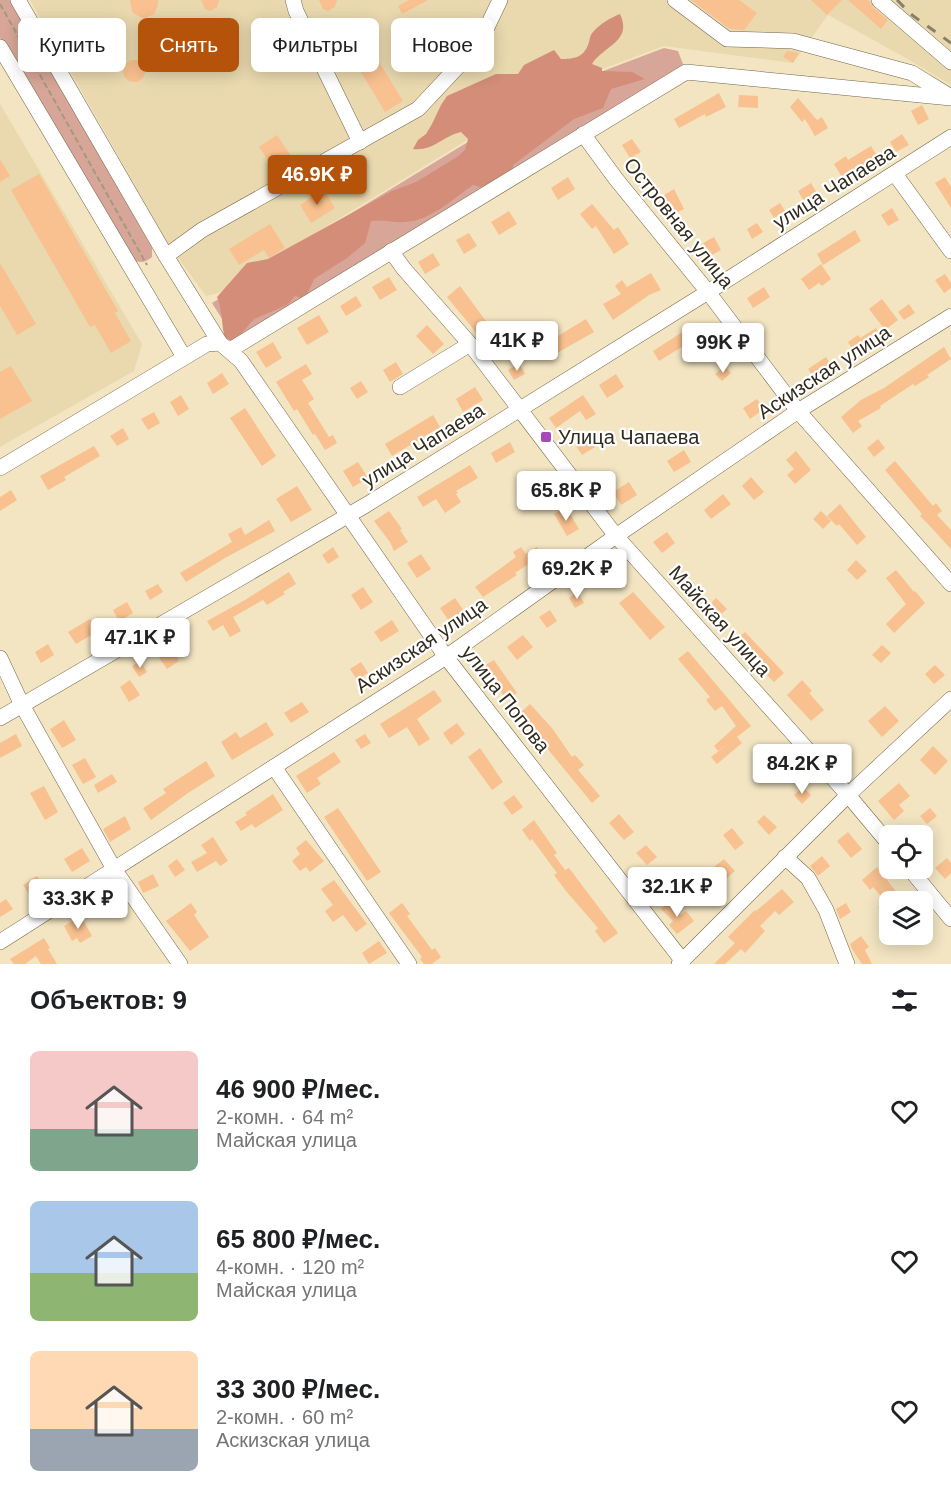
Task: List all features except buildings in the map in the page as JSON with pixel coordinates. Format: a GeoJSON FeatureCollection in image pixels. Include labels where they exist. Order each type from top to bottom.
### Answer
{"type":"FeatureCollection","features":[{"type":"Feature","properties":{"kind":"street","name":"улица Попова"},"geometry":{"type":"LineString","coordinates":[[18,0],[166,256],[225,346],[241,361],[446,657],[681,962]]}},
{"type":"Feature","properties":{"kind":"street"},"geometry":{"type":"LineString","coordinates":[[292,0],[360,142]]}},
{"type":"Feature","properties":{"kind":"street"},"geometry":{"type":"LineString","coordinates":[[166,256],[201,230],[418,109],[479,44],[500,0]]}},
{"type":"Feature","properties":{"kind":"street"},"geometry":{"type":"LineString","coordinates":[[675,0],[727,39],[793,41],[912,73],[951,98]]}},
{"type":"Feature","properties":{"kind":"street"},"geometry":{"type":"LineString","coordinates":[[879,0],[951,62]]}},
{"type":"Feature","properties":{"kind":"street"},"geometry":{"type":"LineString","coordinates":[[0,47],[184,357]]}},
{"type":"Feature","properties":{"kind":"street"},"geometry":{"type":"LineString","coordinates":[[0,468],[207,344],[225,346],[391,251],[686,72],[951,98]]}},
{"type":"Feature","properties":{"kind":"street","name":"Островная улица"},"geometry":{"type":"LineString","coordinates":[[583,134],[616,179],[708,292],[798,411],[951,584]]}},
{"type":"Feature","properties":{"kind":"street","name":"улица Чапаева"},"geometry":{"type":"LineString","coordinates":[[0,718],[347,516],[708,292],[951,137]]}},
{"type":"Feature","properties":{"kind":"street"},"geometry":{"type":"LineString","coordinates":[[895,174],[951,251]]}},
{"type":"Feature","properties":{"kind":"street","name":"Майская улица"},"geometry":{"type":"LineString","coordinates":[[391,251],[470,344],[616,536],[879,832]]}},
{"type":"Feature","properties":{"kind":"street","name":"Аскизская улица"},"geometry":{"type":"LineString","coordinates":[[0,942],[446,657],[798,411],[951,316]]}},
{"type":"Feature","properties":{"kind":"street"},"geometry":{"type":"LineString","coordinates":[[400,387],[470,344]]}},
{"type":"Feature","properties":{"kind":"street"},"geometry":{"type":"LineString","coordinates":[[0,657],[22,705],[114,869],[180,964]]}},
{"type":"Feature","properties":{"kind":"street"},"geometry":{"type":"LineString","coordinates":[[681,962],[848,795],[951,699]]}},
{"type":"Feature","properties":{"kind":"street"},"geometry":{"type":"LineString","coordinates":[[274,767],[409,964]]}},
{"type":"Feature","properties":{"kind":"street"},"geometry":{"type":"LineString","coordinates":[[785,858],[808,878],[826,910],[847,964]]}},
{"type":"Feature","properties":{"kind":"street"},"geometry":{"type":"LineString","coordinates":[[918,879],[951,919]]}},
{"type":"Feature","properties":{"kind":"path"},"geometry":{"type":"LineString","coordinates":[[0,4],[147,265]]}},
{"type":"Feature","properties":{"kind":"shaded area"},"geometry":{"type":"Polygon","coordinates":[[[0,0],[11,0],[21,18],[18,18],[18,68],[0,38],[0,0]]]}},
{"type":"Feature","properties":{"kind":"shaded area"},"geometry":{"type":"Polygon","coordinates":[[[30,0],[951,0],[951,85],[828,15],[793,63],[664,46],[552,88],[218,293],[206,296],[168,244],[71,72],[126,72],[126,18],[40,18],[30,0]]]}},
{"type":"Feature","properties":{"kind":"shaded area"},"geometry":{"type":"Polygon","coordinates":[[[620,14],[623,31],[620,37],[592,64],[602,68],[602,71],[632,72],[645,79],[611,89],[603,108],[574,119],[513,165],[511,187],[502,193],[492,195],[483,188],[473,185],[423,218],[405,222],[371,221],[365,243],[347,258],[314,279],[305,299],[295,296],[287,305],[254,319],[234,342],[225,338],[217,297],[247,263],[268,259],[392,191],[416,182],[465,150],[468,139],[461,132],[427,148],[413,149],[418,140],[426,134],[447,96],[496,74],[518,74],[524,65],[554,50],[561,59],[577,57],[586,49],[596,29],[620,14]]]}},
{"type":"Feature","properties":{"kind":"shaded area"},"geometry":{"type":"Polygon","coordinates":[[[664,48],[678,51],[689,80],[240,347],[212,303],[280,262],[278,258],[553,90],[664,48]]]}},
{"type":"Feature","properties":{"kind":"shaded area"},"geometry":{"type":"Polygon","coordinates":[[[20,72],[52,72],[152,248],[152,257],[147,260],[140,262],[132,260],[20,72]]]}},
{"type":"Feature","properties":{"kind":"shaded area"},"geometry":{"type":"Polygon","coordinates":[[[0,104],[142,344],[134,371],[0,447],[0,104]]]}},
{"type":"Feature","properties":{"kind":"railway"},"geometry":{"type":"LineString","coordinates":[[897,0],[912,15],[951,43]]}},
{"type":"Feature","properties":{"kind":"place","name":"Улица Чапаева"},"geometry":{"type":"Point","coordinates":[546,437]}}]}
